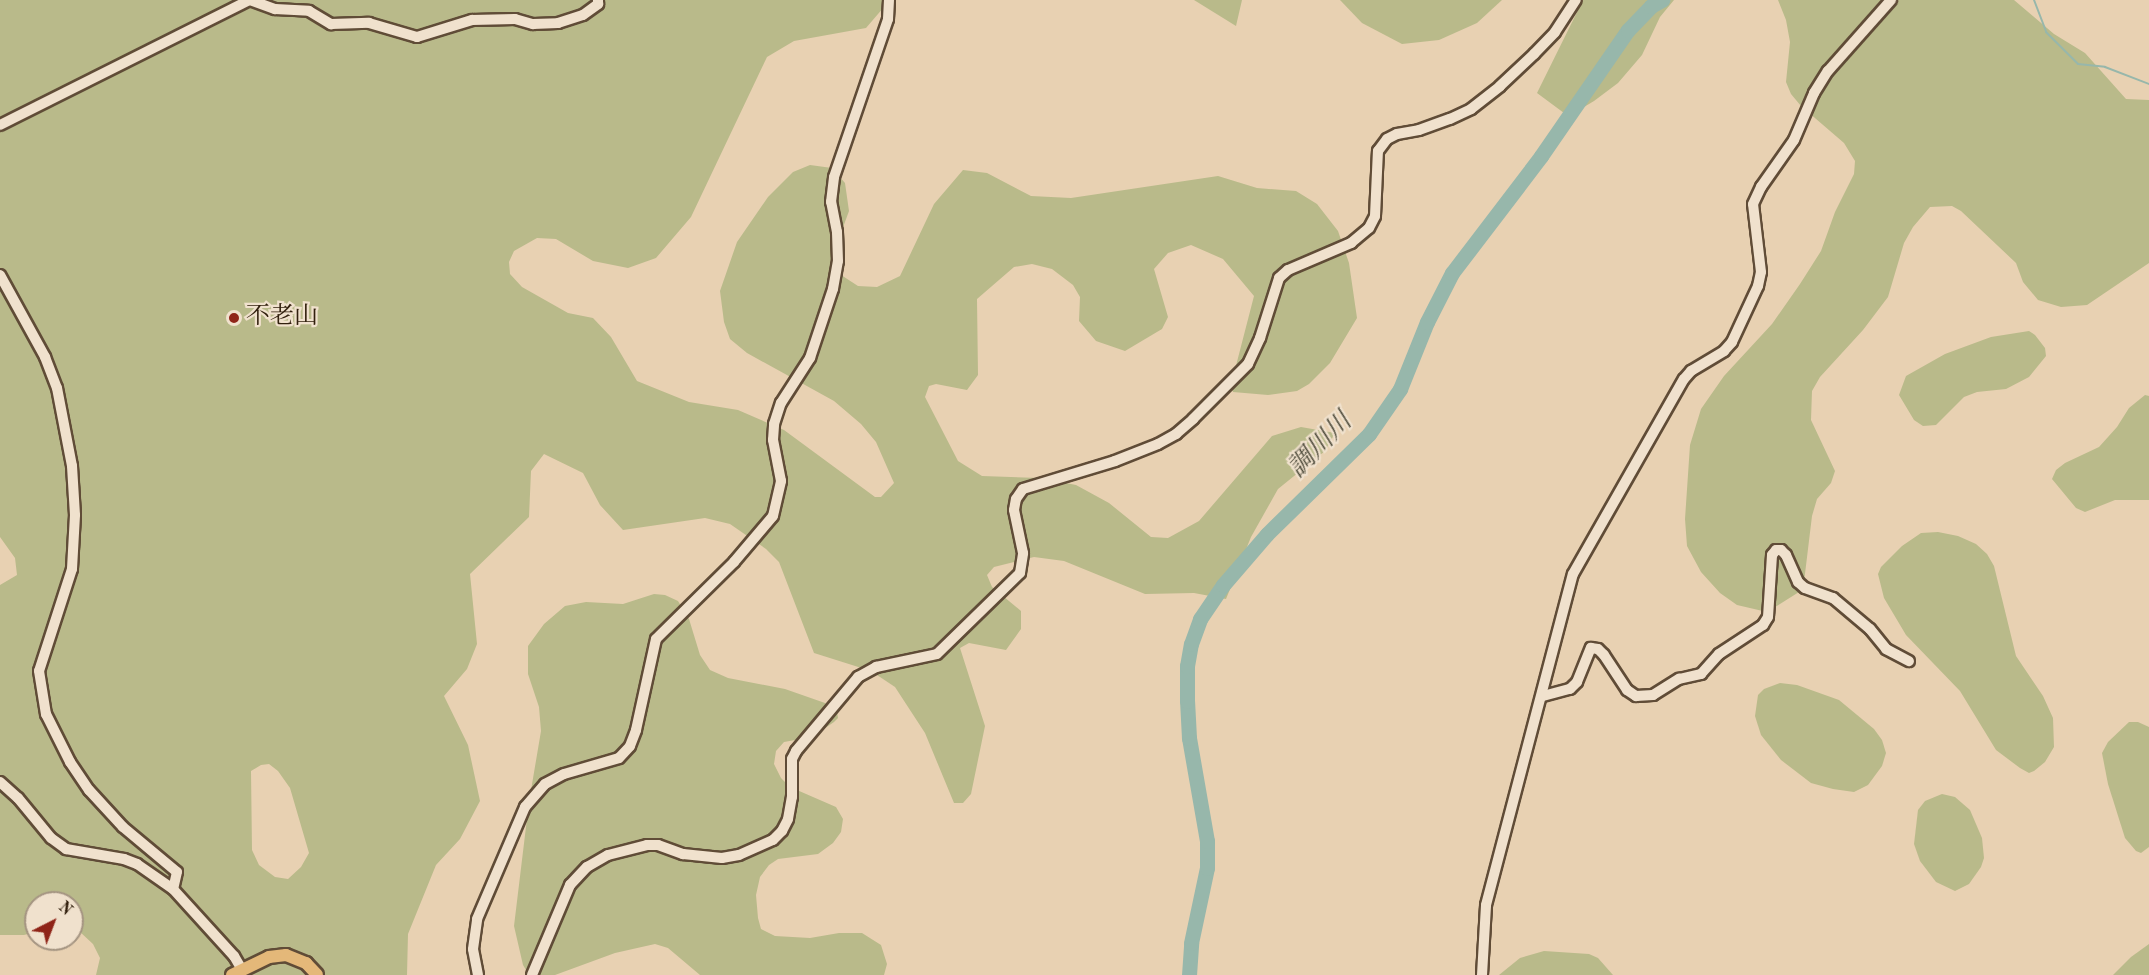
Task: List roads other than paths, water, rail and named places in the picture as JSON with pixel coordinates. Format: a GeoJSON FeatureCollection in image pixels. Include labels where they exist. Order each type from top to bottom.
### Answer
{"type":"FeatureCollection","features":[{"type":"Feature","properties":{"kind":"main road"},"geometry":{"type":"LineString","coordinates":[[237,972],[269,957],[286,955],[306,963],[317,975]]}},
{"type":"Feature","properties":{"kind":"street"},"geometry":{"type":"LineString","coordinates":[[0,125],[250,0],[275,9],[309,11],[331,24],[369,23],[417,38],[472,20],[515,19],[533,24],[558,23],[583,15],[598,4],[598,0]]}},
{"type":"Feature","properties":{"kind":"street"},"geometry":{"type":"LineString","coordinates":[[478,975],[472,949],[475,926],[525,807],[545,784],[564,774],[619,758],[630,746],[636,730],[656,639],[734,562],[773,516],[780,481],[773,440],[774,424],[782,403],[810,358],[833,289],[838,261],[837,232],[831,202],[834,177],[888,19],[889,0]]}},
{"type":"Feature","properties":{"kind":"street"},"geometry":{"type":"LineString","coordinates":[[532,975],[570,885],[587,867],[608,855],[647,845],[658,845],[683,854],[722,858],[739,855],[773,840],[782,831],[788,819],[792,797],[792,759],[795,751],[858,677],[876,667],[937,654],[1020,573],[1023,553],[1014,510],[1016,499],[1023,489],[1115,461],[1158,444],[1176,434],[1193,419],[1248,364],[1260,339],[1279,278],[1288,270],[1351,243],[1369,228],[1375,216],[1378,151],[1387,140],[1396,134],[1419,130],[1471,109],[1534,54],[1555,32],[1576,0]]}},
{"type":"Feature","properties":{"kind":"street"},"geometry":{"type":"LineString","coordinates":[[1482,975],[1486,905],[1505,835],[1506,821],[1532,738],[1536,710],[1543,696],[1562,612],[1578,563],[1607,518],[1684,379],[1691,371],[1724,351],[1732,342],[1758,285],[1760,256],[1753,204],[1761,187],[1794,140],[1814,93],[1828,71],[1891,0]]}},
{"type":"Feature","properties":{"kind":"street"},"geometry":{"type":"LineString","coordinates":[[0,275],[45,357],[57,388],[72,466],[75,515],[72,569],[39,671],[46,714],[70,762],[89,790],[123,827],[177,872],[173,889]]}},
{"type":"Feature","properties":{"kind":"street"},"geometry":{"type":"LineString","coordinates":[[1543,696],[1570,689],[1577,682],[1591,648],[1598,649],[1604,655],[1627,690],[1636,696],[1653,695],[1679,679],[1701,674],[1719,654],[1763,626],[1768,617],[1772,555],[1776,550],[1781,550],[1786,555],[1798,582],[1805,588],[1833,598],[1870,629],[1886,649],[1909,661]]}},
{"type":"Feature","properties":{"kind":"street"},"geometry":{"type":"LineString","coordinates":[[0,782],[18,798],[51,838],[66,849],[124,859],[137,864],[173,889],[234,956],[237,972]]}},
{"type":"Feature","properties":{"kind":"waterway","name":"調川川"},"geometry":{"type":"LineString","coordinates":[[1189,975],[1191,943],[1207,868],[1207,841],[1189,738],[1187,701],[1187,666],[1191,644],[1200,619],[1223,585],[1267,534],[1369,434],[1400,389],[1427,322],[1452,273],[1541,156],[1628,30],[1651,6],[1662,0]]}},
{"type":"Feature","properties":{"kind":"waterway"},"geometry":{"type":"LineString","coordinates":[[2034,0],[2046,32],[2078,64],[2105,67],[2149,84]]}},
{"type":"Feature","properties":{"kind":"place","name":"不老山"},"geometry":{"type":"Point","coordinates":[234,318]}}]}
